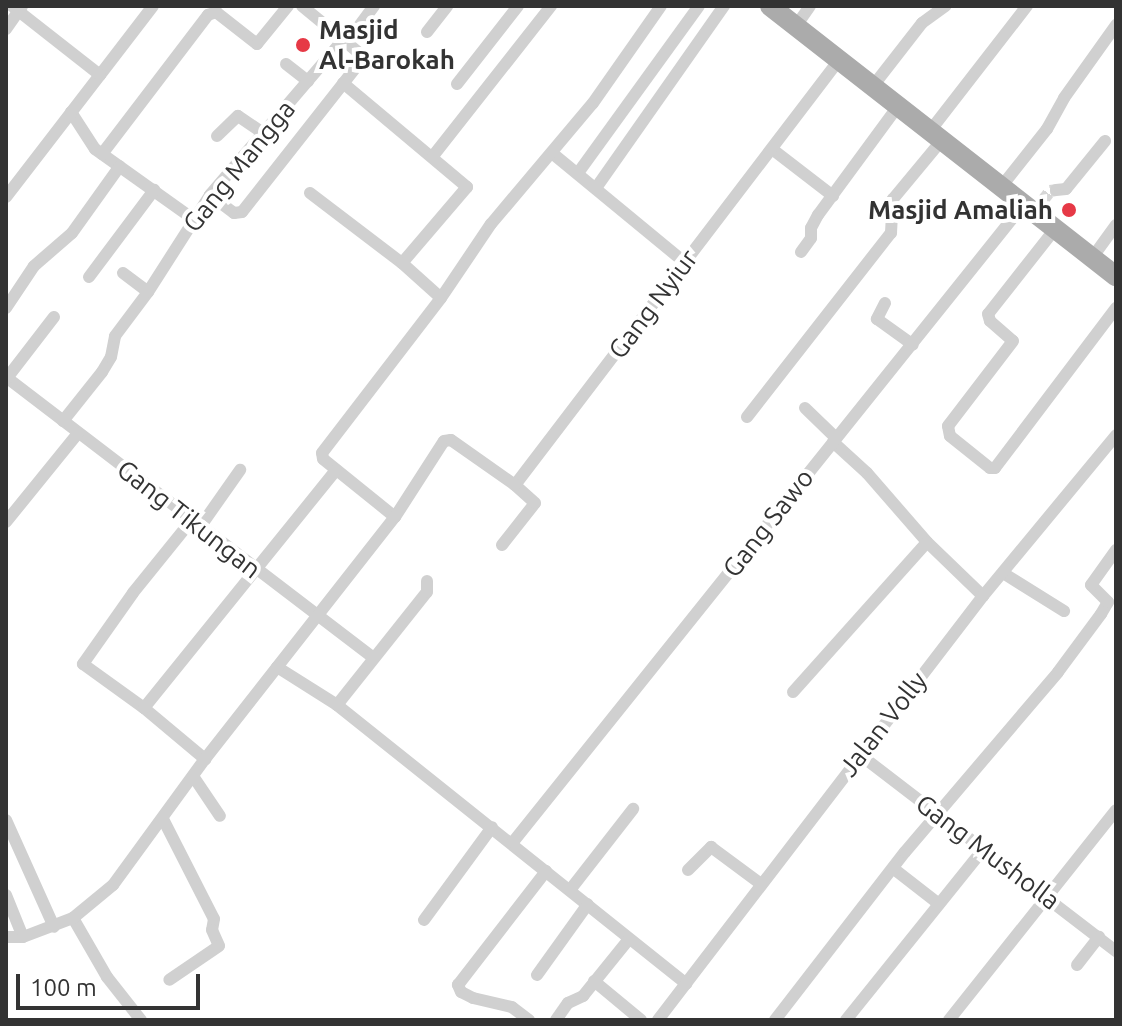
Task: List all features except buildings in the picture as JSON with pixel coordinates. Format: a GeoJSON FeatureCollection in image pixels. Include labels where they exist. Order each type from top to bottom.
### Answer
{"type":"FeatureCollection","features":[{"type":"Feature","properties":{"kind":"main road"},"geometry":{"type":"LineString","coordinates":[[775,7],[1001,187],[1033,206],[1055,229],[1116,276]]}},
{"type":"Feature","properties":{"kind":"street"},"geometry":{"type":"LineString","coordinates":[[6,197],[153,6]]}},
{"type":"Feature","properties":{"kind":"street"},"geometry":{"type":"LineString","coordinates":[[102,154],[208,15],[216,12],[257,44],[288,6]]}},
{"type":"Feature","properties":{"kind":"street"},"geometry":{"type":"LineString","coordinates":[[210,195],[234,213],[242,212],[364,57],[302,6]]}},
{"type":"Feature","properties":{"kind":"street","name":"Gang Mangga"},"geometry":{"type":"LineString","coordinates":[[63,421],[109,360],[115,336],[148,292],[210,195],[341,42],[348,41],[374,6]]}},
{"type":"Feature","properties":{"kind":"street"},"geometry":{"type":"LineString","coordinates":[[427,32],[447,6]]}},
{"type":"Feature","properties":{"kind":"street"},"geometry":{"type":"LineString","coordinates":[[457,84],[518,6]]}},
{"type":"Feature","properties":{"kind":"street"},"geometry":{"type":"LineString","coordinates":[[433,156],[551,6]]}},
{"type":"Feature","properties":{"kind":"street"},"geometry":{"type":"LineString","coordinates":[[395,517],[323,459],[324,449],[441,298],[491,224],[552,153],[661,6]]}},
{"type":"Feature","properties":{"kind":"street"},"geometry":{"type":"LineString","coordinates":[[578,173],[699,6]]}},
{"type":"Feature","properties":{"kind":"street"},"geometry":{"type":"LineString","coordinates":[[596,188],[724,6]]}},
{"type":"Feature","properties":{"kind":"street"},"geometry":{"type":"LineString","coordinates":[[796,26],[810,6]]}},
{"type":"Feature","properties":{"kind":"street"},"geometry":{"type":"LineString","coordinates":[[873,86],[922,23],[945,6]]}},
{"type":"Feature","properties":{"kind":"street"},"geometry":{"type":"LineString","coordinates":[[747,417],[891,233],[893,199],[1027,6]]}},
{"type":"Feature","properties":{"kind":"street"},"geometry":{"type":"LineString","coordinates":[[6,29],[17,7],[100,75]]}},
{"type":"Feature","properties":{"kind":"street"},"geometry":{"type":"LineString","coordinates":[[1001,187],[1047,129],[1064,98],[1116,25]]}},
{"type":"Feature","properties":{"kind":"street","name":"Gang Nyiur"},"geometry":{"type":"LineString","coordinates":[[515,485],[839,60]]}},
{"type":"Feature","properties":{"kind":"street"},"geometry":{"type":"LineString","coordinates":[[286,64],[308,81]]}},
{"type":"Feature","properties":{"kind":"street"},"geometry":{"type":"LineString","coordinates":[[343,83],[467,187],[402,263]]}},
{"type":"Feature","properties":{"kind":"street"},"geometry":{"type":"LineString","coordinates":[[801,252],[811,238],[814,222],[898,106]]}},
{"type":"Feature","properties":{"kind":"street"},"geometry":{"type":"LineString","coordinates":[[71,112],[102,154],[193,219]]}},
{"type":"Feature","properties":{"kind":"street"},"geometry":{"type":"LineString","coordinates":[[217,136],[238,116],[265,134]]}},
{"type":"Feature","properties":{"kind":"street"},"geometry":{"type":"LineString","coordinates":[[1056,190],[1066,189],[1105,141]]}},
{"type":"Feature","properties":{"kind":"street"},"geometry":{"type":"LineString","coordinates":[[772,149],[833,196]]}},
{"type":"Feature","properties":{"kind":"street"},"geometry":{"type":"LineString","coordinates":[[552,153],[684,262]]}},
{"type":"Feature","properties":{"kind":"street"},"geometry":{"type":"LineString","coordinates":[[6,308],[34,266],[72,233],[120,166]]}},
{"type":"Feature","properties":{"kind":"street"},"geometry":{"type":"LineString","coordinates":[[89,277],[154,190]]}},
{"type":"Feature","properties":{"kind":"street"},"geometry":{"type":"LineString","coordinates":[[310,193],[402,263],[441,298]]}},
{"type":"Feature","properties":{"kind":"street","name":"Gang Sawo"},"geometry":{"type":"LineString","coordinates":[[513,842],[835,440],[1033,206]]}},
{"type":"Feature","properties":{"kind":"street"},"geometry":{"type":"LineString","coordinates":[[1092,258],[1116,225]]}},
{"type":"Feature","properties":{"kind":"street"},"geometry":{"type":"LineString","coordinates":[[1055,229],[988,314],[990,321],[1013,341],[947,428],[950,436],[994,468],[1116,308]]}},
{"type":"Feature","properties":{"kind":"street"},"geometry":{"type":"LineString","coordinates":[[123,273],[148,292]]}},
{"type":"Feature","properties":{"kind":"street"},"geometry":{"type":"LineString","coordinates":[[885,303],[877,319],[913,345]]}},
{"type":"Feature","properties":{"kind":"street"},"geometry":{"type":"LineString","coordinates":[[6,377],[54,317]]}},
{"type":"Feature","properties":{"kind":"street","name":"Gang Tikungan"},"geometry":{"type":"LineString","coordinates":[[6,377],[373,658]]}},
{"type":"Feature","properties":{"kind":"street"},"geometry":{"type":"LineString","coordinates":[[805,408],[927,542],[983,596]]}},
{"type":"Feature","properties":{"kind":"street"},"geometry":{"type":"LineString","coordinates":[[6,522],[78,433]]}},
{"type":"Feature","properties":{"kind":"street","name":"Jalan Volly"},"geometry":{"type":"LineString","coordinates":[[658,1020],[859,754],[983,596],[1116,435]]}},
{"type":"Feature","properties":{"kind":"street"},"geometry":{"type":"LineString","coordinates":[[6,895],[16,937],[54,927],[73,918],[113,885],[205,759],[395,517],[447,440],[515,485],[535,503],[502,545]]}},
{"type":"Feature","properties":{"kind":"street"},"geometry":{"type":"LineString","coordinates":[[205,759],[144,708],[86,669],[83,662],[240,470]]}},
{"type":"Feature","properties":{"kind":"street"},"geometry":{"type":"LineString","coordinates":[[144,708],[336,470]]}},
{"type":"Feature","properties":{"kind":"street"},"geometry":{"type":"LineString","coordinates":[[793,692],[927,542]]}},
{"type":"Feature","properties":{"kind":"street"},"geometry":{"type":"LineString","coordinates":[[775,1020],[937,815],[1058,672],[1101,614],[1108,602],[1091,585],[1116,550]]}},
{"type":"Feature","properties":{"kind":"street"},"geometry":{"type":"LineString","coordinates":[[1003,573],[1064,611]]}},
{"type":"Feature","properties":{"kind":"street"},"geometry":{"type":"LineString","coordinates":[[337,705],[427,592],[427,581]]}},
{"type":"Feature","properties":{"kind":"street"},"geometry":{"type":"LineString","coordinates":[[277,667],[337,705],[513,842],[686,984]]}},
{"type":"Feature","properties":{"kind":"street","name":"Gang Musholla"},"geometry":{"type":"LineString","coordinates":[[859,754],[1116,951]]}},
{"type":"Feature","properties":{"kind":"street"},"geometry":{"type":"LineString","coordinates":[[193,776],[220,816]]}},
{"type":"Feature","properties":{"kind":"street"},"geometry":{"type":"LineString","coordinates":[[570,890],[633,809]]}},
{"type":"Feature","properties":{"kind":"street"},"geometry":{"type":"LineString","coordinates":[[949,1020],[1116,810]]}},
{"type":"Feature","properties":{"kind":"street"},"geometry":{"type":"LineString","coordinates":[[163,819],[214,919],[212,930],[219,946],[169,980]]}},
{"type":"Feature","properties":{"kind":"street"},"geometry":{"type":"LineString","coordinates":[[6,820],[54,927]]}},
{"type":"Feature","properties":{"kind":"street"},"geometry":{"type":"LineString","coordinates":[[424,920],[492,827]]}},
{"type":"Feature","properties":{"kind":"street"},"geometry":{"type":"LineString","coordinates":[[688,870],[711,847],[761,884]]}},
{"type":"Feature","properties":{"kind":"street"},"geometry":{"type":"LineString","coordinates":[[846,1020],[982,851]]}},
{"type":"Feature","properties":{"kind":"street"},"geometry":{"type":"LineString","coordinates":[[894,869],[939,904]]}},
{"type":"Feature","properties":{"kind":"street"},"geometry":{"type":"LineString","coordinates":[[529,1020],[512,1007],[495,1005],[461,992],[458,985],[546,871]]}},
{"type":"Feature","properties":{"kind":"street"},"geometry":{"type":"LineString","coordinates":[[537,975],[588,904]]}},
{"type":"Feature","properties":{"kind":"street"},"geometry":{"type":"LineString","coordinates":[[73,918],[107,977],[141,1020]]}},
{"type":"Feature","properties":{"kind":"street"},"geometry":{"type":"LineString","coordinates":[[1077,965],[1099,937]]}},
{"type":"Feature","properties":{"kind":"street"},"geometry":{"type":"LineString","coordinates":[[556,1020],[568,1003],[583,996],[629,939]]}},
{"type":"Feature","properties":{"kind":"street"},"geometry":{"type":"LineString","coordinates":[[594,981],[641,1020]]}},
{"type":"Feature","properties":{"kind":"tunnel"},"geometry":{"type":"LineString","coordinates":[[1041,203],[1050,191],[1056,190]]}},
{"type":"Feature","properties":{"kind":"place","name":"Masjid Al-Barokah"},"geometry":{"type":"Point","coordinates":[303,45]}},
{"type":"Feature","properties":{"kind":"place","name":"Masjid Amaliah"},"geometry":{"type":"Point","coordinates":[1069,210]}}]}
